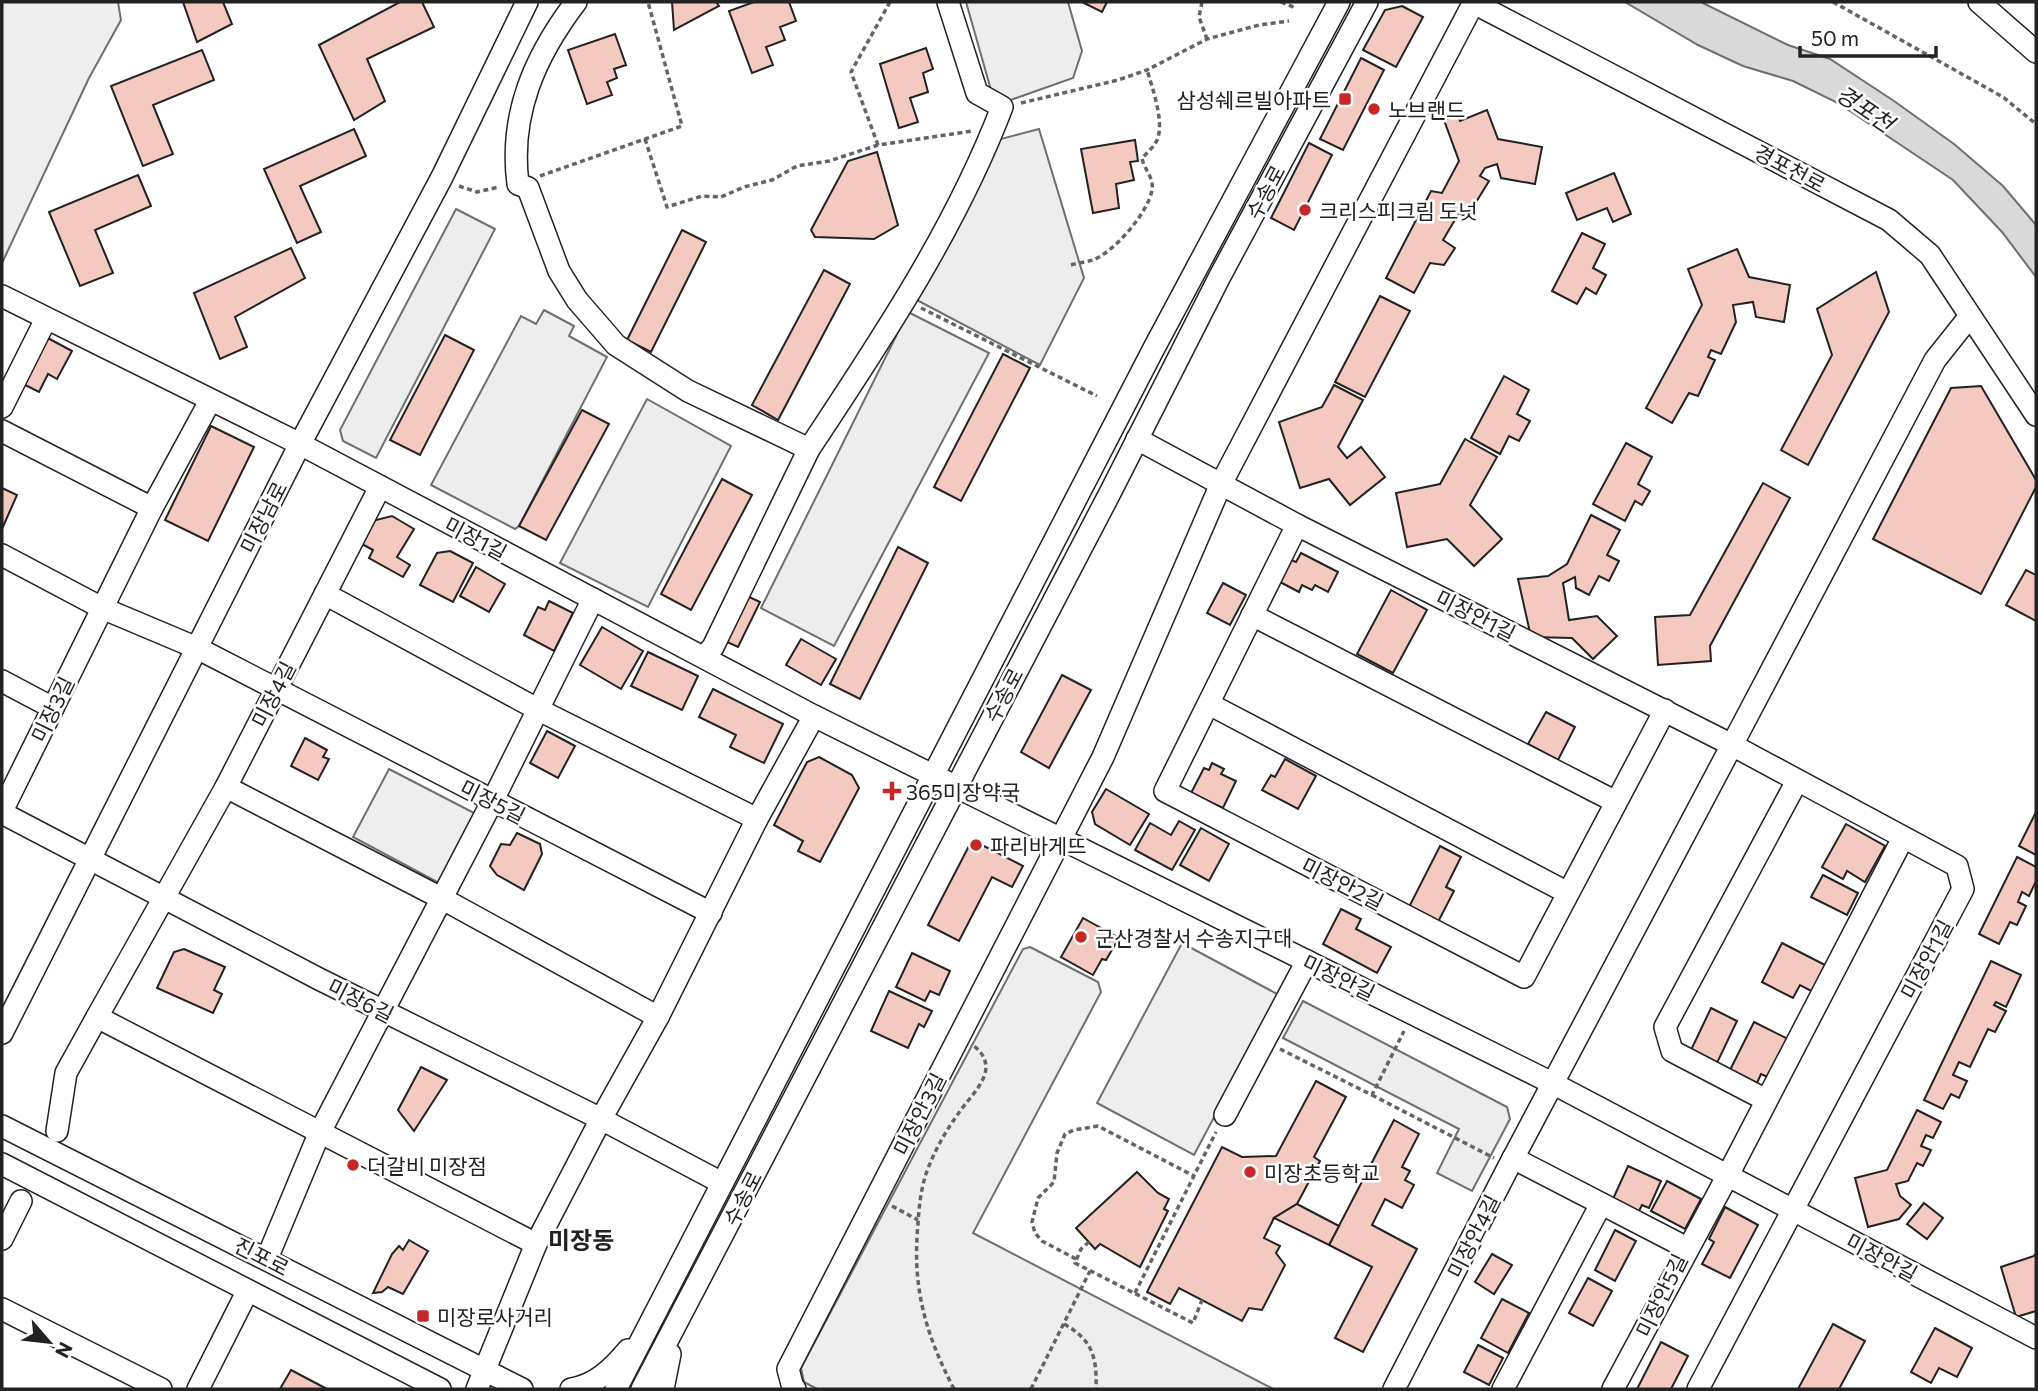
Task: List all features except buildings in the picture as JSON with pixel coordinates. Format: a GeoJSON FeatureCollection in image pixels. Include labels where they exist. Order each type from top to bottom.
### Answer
{"type":"FeatureCollection","features":[{"type":"Feature","properties":{"kind":"street","name":"미장남로"},"geometry":{"type":"LineString","coordinates":[[2,1033],[300,444],[442,177],[527,2]]}},
{"type":"Feature","properties":{"kind":"street"},"geometry":{"type":"LineString","coordinates":[[576,2],[554,31],[536,66],[521,107],[516,162],[518,184],[528,188],[559,271],[577,300],[616,345],[688,391],[809,449]]}},
{"type":"Feature","properties":{"kind":"street"},"geometry":{"type":"LineString","coordinates":[[704,657],[713,647],[809,449],[906,300],[979,163],[1002,107],[977,93],[948,2]]}},
{"type":"Feature","properties":{"kind":"street","name":"수송로"},"geometry":{"type":"LineString","coordinates":[[642,1389],[677,1324],[945,782],[1153,350],[1339,2]]}},
{"type":"Feature","properties":{"kind":"street","name":"수송로"},"geometry":{"type":"LineString","coordinates":[[616,1389],[722,1183],[1137,439],[1219,278],[1367,2]]}},
{"type":"Feature","properties":{"kind":"street"},"geometry":{"type":"LineString","coordinates":[[1060,838],[1103,757],[1221,484],[1473,2]]}},
{"type":"Feature","properties":{"kind":"street","name":"경포천로"},"geometry":{"type":"LineString","coordinates":[[1473,2],[1889,220],[1930,256],[2036,415]]}},
{"type":"Feature","properties":{"kind":"street"},"geometry":{"type":"LineString","coordinates":[[1979,2],[2036,52]]}},
{"type":"Feature","properties":{"kind":"street","name":"미장1길"},"geometry":{"type":"LineString","coordinates":[[2,296],[300,444],[814,716],[945,782]]}},
{"type":"Feature","properties":{"kind":"street"},"geometry":{"type":"LineString","coordinates":[[1554,1084],[1935,360],[1970,316]]}},
{"type":"Feature","properties":{"kind":"street"},"geometry":{"type":"LineString","coordinates":[[2,407],[46,318]]}},
{"type":"Feature","properties":{"kind":"street","name":"미장3길"},"geometry":{"type":"LineString","coordinates":[[2,812],[152,508],[209,401]]}},
{"type":"Feature","properties":{"kind":"street"},"geometry":{"type":"LineString","coordinates":[[2,431],[152,508]]}},
{"type":"Feature","properties":{"kind":"street","name":"미장안1길"},"geometry":{"type":"LineString","coordinates":[[1137,439],[1297,525],[1665,710],[1956,866],[1963,889],[1698,1389]]}},
{"type":"Feature","properties":{"kind":"street","name":"미장4길"},"geometry":{"type":"LineString","coordinates":[[58,1131],[66,1073],[226,787],[380,487]]}},
{"type":"Feature","properties":{"kind":"street","name":"미장안2길"},"geometry":{"type":"LineString","coordinates":[[1297,525],[1166,791],[1524,977],[1665,710]]}},
{"type":"Feature","properties":{"kind":"street"},"geometry":{"type":"LineString","coordinates":[[2,555],[102,608]]}},
{"type":"Feature","properties":{"kind":"street"},"geometry":{"type":"LineString","coordinates":[[325,594],[539,710],[757,819]]}},
{"type":"Feature","properties":{"kind":"street"},"geometry":{"type":"LineString","coordinates":[[271,1249],[319,1134],[493,800],[593,599]]}},
{"type":"Feature","properties":{"kind":"street","name":"미장5길"},"geometry":{"type":"LineString","coordinates":[[102,608],[197,648],[711,913]]}},
{"type":"Feature","properties":{"kind":"street"},"geometry":{"type":"LineString","coordinates":[[1252,615],[1616,802]]}},
{"type":"Feature","properties":{"kind":"street"},"geometry":{"type":"LineString","coordinates":[[2,681],[53,708]]}},
{"type":"Feature","properties":{"kind":"street"},"geometry":{"type":"LineString","coordinates":[[1209,704],[1568,893]]}},
{"type":"Feature","properties":{"kind":"street"},"geometry":{"type":"LineString","coordinates":[[477,1389],[536,1244],[658,1017],[757,819],[814,716]]}},
{"type":"Feature","properties":{"kind":"street"},"geometry":{"type":"LineString","coordinates":[[1766,1100],[1672,1051],[1664,1027],[1797,781]]}},
{"type":"Feature","properties":{"kind":"street","name":"미장안길"},"geometry":{"type":"LineString","coordinates":[[945,782],[1554,1084],[2036,1338]]}},
{"type":"Feature","properties":{"kind":"street"},"geometry":{"type":"LineString","coordinates":[[226,787],[441,898],[658,1017]]}},
{"type":"Feature","properties":{"kind":"street","name":"미장6길"},"geometry":{"type":"LineString","coordinates":[[2,812],[163,899],[601,1119],[722,1183]]}},
{"type":"Feature","properties":{"kind":"street","name":"미장안3길"},"geometry":{"type":"LineString","coordinates":[[795,1389],[788,1369],[1060,838]]}},
{"type":"Feature","properties":{"kind":"street"},"geometry":{"type":"LineString","coordinates":[[1687,1248],[1728,1175],[1903,838]]}},
{"type":"Feature","properties":{"kind":"street"},"geometry":{"type":"LineString","coordinates":[[1225,1115],[1307,961]]}},
{"type":"Feature","properties":{"kind":"street"},"geometry":{"type":"LineString","coordinates":[[97,1017],[536,1244]]}},
{"type":"Feature","properties":{"kind":"street","name":"미장안4길"},"geometry":{"type":"LineString","coordinates":[[1394,1389],[1554,1084]]}},
{"type":"Feature","properties":{"kind":"street","name":"진포로"},"geometry":{"type":"LineString","coordinates":[[2,1126],[514,1385],[532,1389]]}},
{"type":"Feature","properties":{"kind":"street","name":"미장안5길"},"geometry":{"type":"LineString","coordinates":[[1511,1162],[1687,1248],[1613,1389]]}},
{"type":"Feature","properties":{"kind":"street","name":"진포로"},"geometry":{"type":"LineString","coordinates":[[2,1164],[440,1389]]}},
{"type":"Feature","properties":{"kind":"street"},"geometry":{"type":"LineString","coordinates":[[2,1239],[21,1201]]}},
{"type":"Feature","properties":{"kind":"street"},"geometry":{"type":"LineString","coordinates":[[1503,1389],[1601,1204]]}},
{"type":"Feature","properties":{"kind":"street"},"geometry":{"type":"LineString","coordinates":[[198,1389],[243,1300]]}},
{"type":"Feature","properties":{"kind":"street"},"geometry":{"type":"LineString","coordinates":[[2,1309],[161,1389]]}},
{"type":"Feature","properties":{"kind":"street"},"geometry":{"type":"LineString","coordinates":[[571,1389],[597,1380],[614,1367],[649,1324]]}},
{"type":"Feature","properties":{"kind":"street"},"geometry":{"type":"LineString","coordinates":[[663,1389],[677,1324]]}},
{"type":"Feature","properties":{"kind":"path"},"geometry":{"type":"LineString","coordinates":[[442,177],[466,190],[477,192],[518,184],[682,125],[648,2]]}},
{"type":"Feature","properties":{"kind":"path"},"geometry":{"type":"LineString","coordinates":[[878,145],[851,72],[890,2]]}},
{"type":"Feature","properties":{"kind":"path"},"geometry":{"type":"LineString","coordinates":[[1202,2],[1199,17],[1207,39]]}},
{"type":"Feature","properties":{"kind":"path"},"geometry":{"type":"LineString","coordinates":[[1281,2],[1296,8]]}},
{"type":"Feature","properties":{"kind":"path"},"geometry":{"type":"LineString","coordinates":[[1833,2],[2003,97],[2036,124]]}},
{"type":"Feature","properties":{"kind":"path"},"geometry":{"type":"LineString","coordinates":[[1002,107],[1118,80],[1147,70],[1207,39],[1259,25],[1289,21]]}},
{"type":"Feature","properties":{"kind":"path"},"geometry":{"type":"LineString","coordinates":[[1071,265],[1094,259],[1112,247],[1132,228],[1152,191],[1152,178],[1142,159],[1156,142],[1159,133],[1157,107],[1147,70]]}},
{"type":"Feature","properties":{"kind":"path"},"geometry":{"type":"LineString","coordinates":[[645,139],[667,207],[702,196],[722,197],[744,187],[772,180],[797,166],[829,161],[878,145],[994,127]]}},
{"type":"Feature","properties":{"kind":"path"},"geometry":{"type":"LineString","coordinates":[[906,300],[1097,397]]}},
{"type":"Feature","properties":{"kind":"path"},"geometry":{"type":"LineString","coordinates":[[1372,1095],[1412,1014]]}},
{"type":"Feature","properties":{"kind":"path"},"geometry":{"type":"LineString","coordinates":[[954,1389],[927,1329],[919,1300],[916,1271],[918,1220],[923,1185],[943,1136],[985,1074],[986,1066],[982,1053],[958,1036]]}},
{"type":"Feature","properties":{"kind":"path"},"geometry":{"type":"LineString","coordinates":[[1265,1041],[1511,1162]]}},
{"type":"Feature","properties":{"kind":"path"},"geometry":{"type":"LineString","coordinates":[[1135,1293],[1225,1115]]}},
{"type":"Feature","properties":{"kind":"path"},"geometry":{"type":"LineString","coordinates":[[1076,1259],[1049,1247],[1035,1233],[1032,1223],[1038,1198],[1054,1182],[1057,1153],[1065,1134],[1073,1129],[1098,1126],[1194,1176]]}},
{"type":"Feature","properties":{"kind":"path"},"geometry":{"type":"LineString","coordinates":[[875,1198],[918,1220]]}},
{"type":"Feature","properties":{"kind":"path"},"geometry":{"type":"LineString","coordinates":[[1089,1242],[1081,1249],[1075,1263],[1090,1271],[1193,1322],[1202,1300]]}},
{"type":"Feature","properties":{"kind":"path"},"geometry":{"type":"LineString","coordinates":[[1031,1389],[1090,1271]]}},
{"type":"Feature","properties":{"kind":"path"},"geometry":{"type":"LineString","coordinates":[[1064,1324],[1087,1341],[1096,1370],[1096,1389]]}},
{"type":"Feature","properties":{"kind":"shaded area"},"geometry":{"type":"Polygon","coordinates":[[[2,2],[118,2],[121,20],[89,78],[2,263],[2,2]]]}},
{"type":"Feature","properties":{"kind":"shaded area"},"geometry":{"type":"Polygon","coordinates":[[[966,2],[1068,2],[1082,51],[1073,78],[1005,102],[993,97],[966,2]]]}},
{"type":"Feature","properties":{"kind":"shaded area"},"geometry":{"type":"Polygon","coordinates":[[[1039,129],[1084,278],[1040,365],[913,298],[997,140],[1039,129]]]}},
{"type":"Feature","properties":{"kind":"shaded area"},"geometry":{"type":"Polygon","coordinates":[[[456,209],[495,229],[376,458],[343,441],[340,430],[456,209]]]}},
{"type":"Feature","properties":{"kind":"shaded area"},"geometry":{"type":"Polygon","coordinates":[[[544,310],[574,326],[569,336],[607,357],[519,526],[515,529],[431,485],[521,316],[536,324],[544,310]]]}},
{"type":"Feature","properties":{"kind":"shaded area"},"geometry":{"type":"Polygon","coordinates":[[[908,312],[989,353],[834,646],[761,608],[908,312]]]}},
{"type":"Feature","properties":{"kind":"shaded area"},"geometry":{"type":"Polygon","coordinates":[[[647,399],[731,446],[648,607],[560,563],[647,399]]]}},
{"type":"Feature","properties":{"kind":"shaded area"},"geometry":{"type":"Polygon","coordinates":[[[389,769],[476,814],[439,883],[353,837],[389,769]]]}},
{"type":"Feature","properties":{"kind":"shaded area"},"geometry":{"type":"Polygon","coordinates":[[[1182,943],[1279,995],[1194,1155],[1097,1103],[1182,943]]]}},
{"type":"Feature","properties":{"kind":"shaded area"},"geometry":{"type":"Polygon","coordinates":[[[1030,947],[1098,982],[1101,992],[973,1233],[1273,1389],[817,1389],[804,1382],[801,1368],[1023,949],[1030,947]]]}},
{"type":"Feature","properties":{"kind":"shaded area"},"geometry":{"type":"Polygon","coordinates":[[[1303,1001],[1507,1107],[1510,1119],[1472,1191],[1437,1173],[1459,1129],[1283,1038],[1303,1001]]]}},
{"type":"Feature","properties":{"kind":"water","name":"경포천"},"geometry":{"type":"Polygon","coordinates":[[[1625,2],[1701,2],[1788,45],[1830,59],[1894,101],[1954,144],[2003,186],[2036,225],[2036,277],[2002,232],[1953,180],[1838,103],[1793,81],[1743,66],[1698,45],[1625,2]]]}},
{"type":"Feature","properties":{"kind":"place","name":"삼성쉐르빌아파트"},"geometry":{"type":"Point","coordinates":[1345,99]}},
{"type":"Feature","properties":{"kind":"place","name":"노브랜드"},"geometry":{"type":"Point","coordinates":[1374,109]}},
{"type":"Feature","properties":{"kind":"place","name":"크리스피크림 도넛"},"geometry":{"type":"Point","coordinates":[1305,210]}},
{"type":"Feature","properties":{"kind":"place","name":"365미장약국"},"geometry":{"type":"Point","coordinates":[892,791]}},
{"type":"Feature","properties":{"kind":"place","name":"파리바게뜨"},"geometry":{"type":"Point","coordinates":[976,845]}},
{"type":"Feature","properties":{"kind":"place","name":"군산경찰서 수송지구대"},"geometry":{"type":"Point","coordinates":[1081,937]}},
{"type":"Feature","properties":{"kind":"place","name":"더갈비 미장점"},"geometry":{"type":"Point","coordinates":[353,1165]}},
{"type":"Feature","properties":{"kind":"place","name":"미장초등학교"},"geometry":{"type":"Point","coordinates":[1250,1172]}},
{"type":"Feature","properties":{"kind":"place","name":"미장로사거리"},"geometry":{"type":"Point","coordinates":[423,1316]}},
{"type":"Feature","properties":{"kind":"district","name":"미장동"},"geometry":{"type":"Point","coordinates":[581,1239]}}]}
